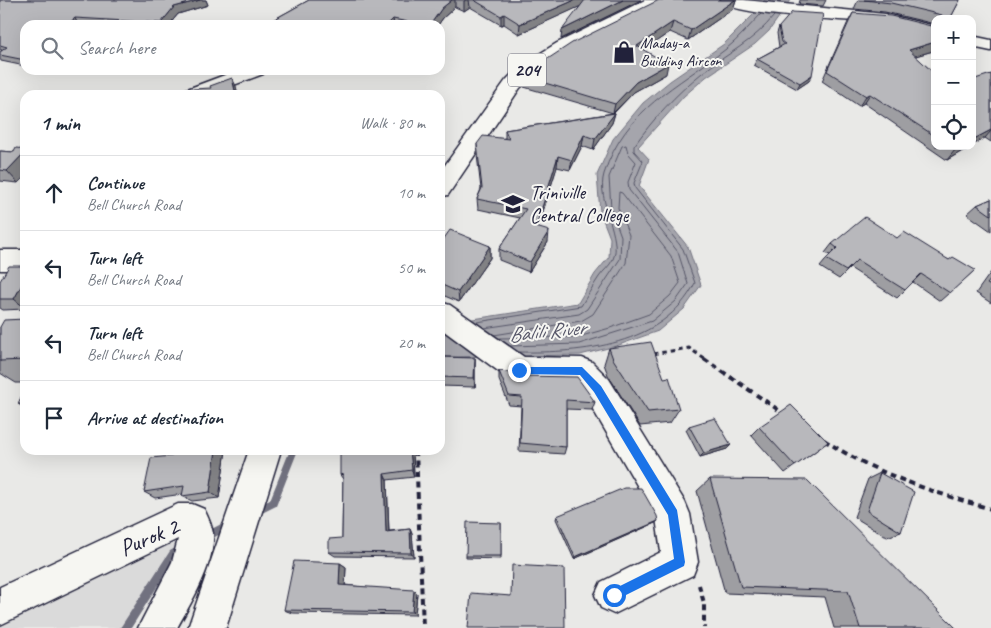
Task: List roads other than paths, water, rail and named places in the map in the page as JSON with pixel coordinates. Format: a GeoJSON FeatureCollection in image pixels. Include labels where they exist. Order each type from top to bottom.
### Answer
{"type":"FeatureCollection","features":[{"type":"Feature","properties":{"kind":"main road","name":"204"},"geometry":{"type":"LineString","coordinates":[[445,183],[513,84],[527,70],[563,47],[658,0]]}},
{"type":"Feature","properties":{"kind":"main road"},"geometry":{"type":"LineString","coordinates":[[728,0],[745,6],[885,19],[931,30]]}},
{"type":"Feature","properties":{"kind":"main road"},"geometry":{"type":"LineString","coordinates":[[976,42],[991,46]]}},
{"type":"Feature","properties":{"kind":"main road"},"geometry":{"type":"LineString","coordinates":[[202,90],[243,75]]}},
{"type":"Feature","properties":{"kind":"main road"},"geometry":{"type":"LineString","coordinates":[[0,260],[20,260]]}},
{"type":"Feature","properties":{"kind":"main road"},"geometry":{"type":"LineString","coordinates":[[445,316],[519,370],[582,371],[592,383],[673,514],[680,562],[614,595]]}},
{"type":"Feature","properties":{"kind":"main road"},"geometry":{"type":"LineString","coordinates":[[207,628],[263,455]]}},
{"type":"Feature","properties":{"kind":"main road","name":"Purok 2"},"geometry":{"type":"LineString","coordinates":[[0,606],[178,521],[192,520],[196,530],[195,547],[187,571],[157,628]]}},
{"type":"Feature","properties":{"kind":"water","name":"Balili River"},"geometry":{"type":"Polygon","coordinates":[[[764,0],[791,0],[769,31],[755,44],[706,77],[684,96],[638,147],[649,159],[639,186],[688,247],[701,285],[684,309],[658,331],[616,346],[580,355],[445,357],[445,323],[578,303],[595,274],[609,257],[610,238],[600,212],[597,175],[613,139],[643,103],[670,81],[724,44],[762,6],[764,0]]]}},
{"type":"Feature","properties":{"kind":"waterway"},"geometry":{"type":"LineString","coordinates":[[254,512],[273,503],[292,455]]}},
{"type":"Feature","properties":{"kind":"waterway"},"geometry":{"type":"LineString","coordinates":[[205,537],[231,524]]}},
{"type":"Feature","properties":{"kind":"waterway"},"geometry":{"type":"LineString","coordinates":[[125,628],[173,554],[182,549]]}},
{"type":"Feature","properties":{"kind":"place","name":"Maday-a Building Aircon"},"geometry":{"type":"Point","coordinates":[624,52]}},
{"type":"Feature","properties":{"kind":"place","name":"Triniville Central College"},"geometry":{"type":"Point","coordinates":[513,204]}}]}
